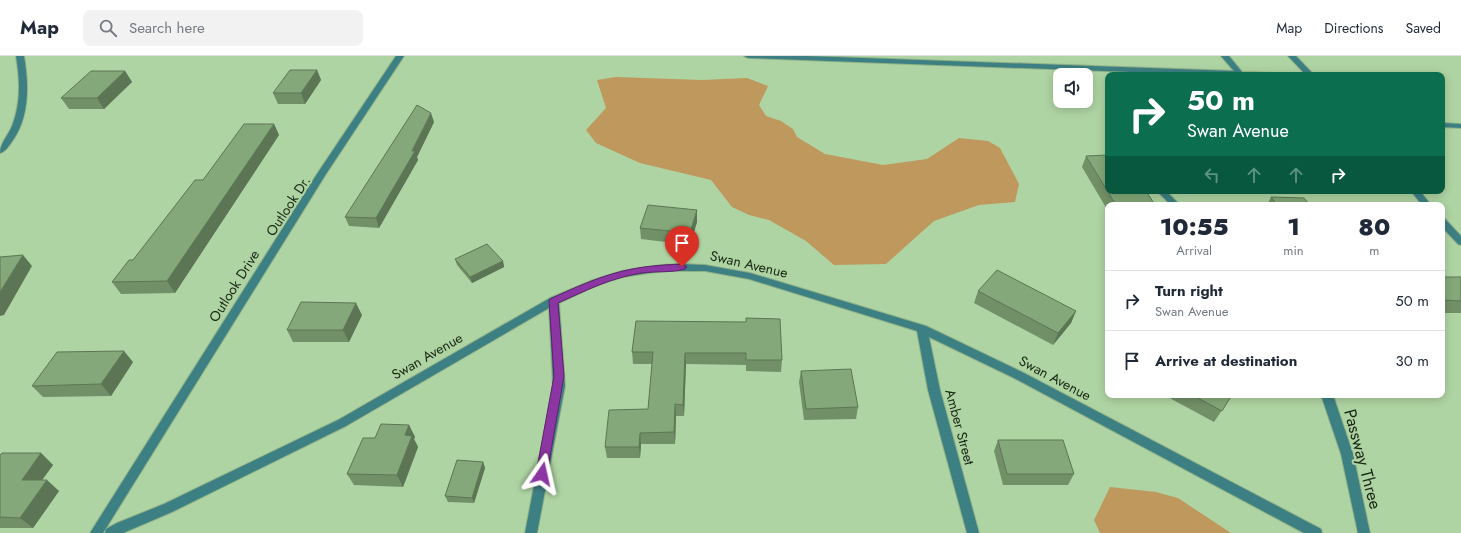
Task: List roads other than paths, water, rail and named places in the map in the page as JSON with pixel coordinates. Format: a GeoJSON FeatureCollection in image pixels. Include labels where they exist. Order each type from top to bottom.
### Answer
{"type":"FeatureCollection","features":[{"type":"Feature","properties":{"kind":"street"},"geometry":{"type":"LineString","coordinates":[[0,151],[6,145],[23,107],[24,77],[20,56]]}},
{"type":"Feature","properties":{"kind":"street","name":"Outlook Drive"},"geometry":{"type":"LineString","coordinates":[[96,533],[291,219],[401,56]]}},
{"type":"Feature","properties":{"kind":"street"},"geometry":{"type":"LineString","coordinates":[[748,56],[1185,72]]}},
{"type":"Feature","properties":{"kind":"street"},"geometry":{"type":"LineString","coordinates":[[1225,56],[1238,72]]}},
{"type":"Feature","properties":{"kind":"street"},"geometry":{"type":"LineString","coordinates":[[1292,56],[1307,72]]}},
{"type":"Feature","properties":{"kind":"street"},"geometry":{"type":"LineString","coordinates":[[1445,124],[1461,126]]}},
{"type":"Feature","properties":{"kind":"street"},"geometry":{"type":"LineString","coordinates":[[1165,194],[1173,202]]}},
{"type":"Feature","properties":{"kind":"street"},"geometry":{"type":"LineString","coordinates":[[1418,194],[1424,202]]}},
{"type":"Feature","properties":{"kind":"street"},"geometry":{"type":"LineString","coordinates":[[1445,224],[1461,242]]}},
{"type":"Feature","properties":{"kind":"street","name":"Swan Avenue"},"geometry":{"type":"LineString","coordinates":[[111,533],[168,508],[342,423],[554,301],[596,282],[622,274],[662,268],[705,268],[750,276],[922,329],[1024,379],[1316,533]]}},
{"type":"Feature","properties":{"kind":"street"},"geometry":{"type":"LineString","coordinates":[[531,533],[559,386],[554,301]]}},
{"type":"Feature","properties":{"kind":"street","name":"Amber Street"},"geometry":{"type":"LineString","coordinates":[[922,329],[934,390],[973,533]]}},
{"type":"Feature","properties":{"kind":"street","name":"Passway Three"},"geometry":{"type":"LineString","coordinates":[[1328,398],[1347,454],[1364,533]]}}]}
